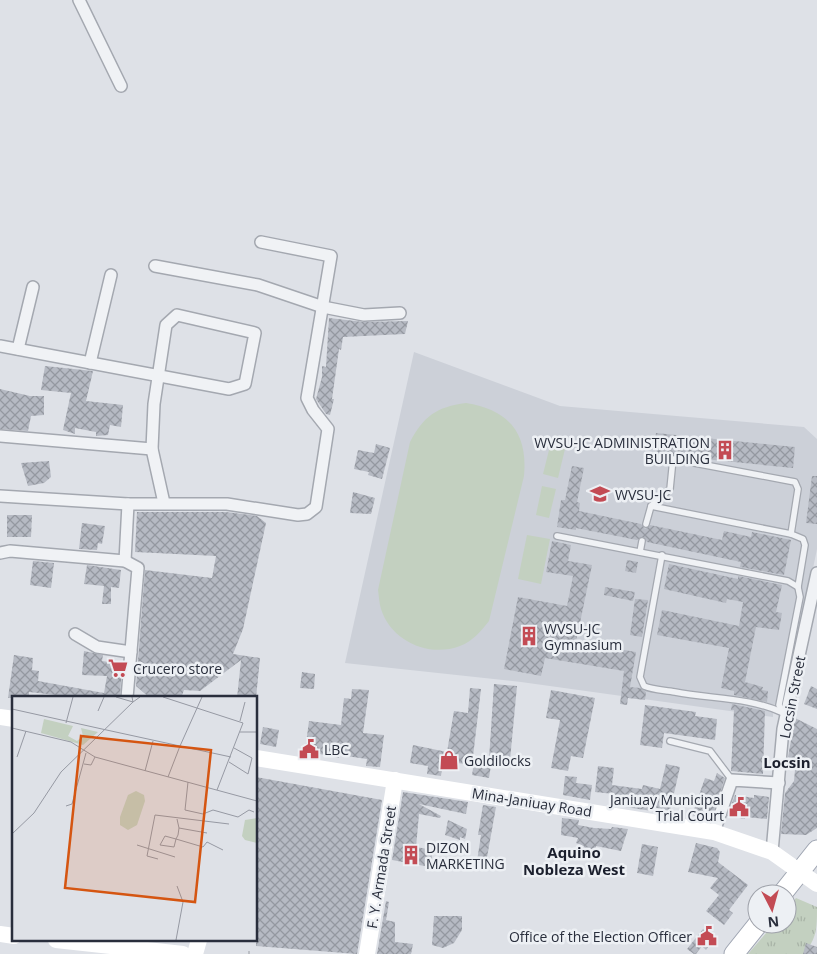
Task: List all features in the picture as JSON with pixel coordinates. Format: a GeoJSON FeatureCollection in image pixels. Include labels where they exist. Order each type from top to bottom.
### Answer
{"type":"FeatureCollection","features":[{"type":"Feature","properties":{"kind":"main road","name":"Mina-Janiuay Road"},"geometry":{"type":"LineString","coordinates":[[258,758],[714,832],[772,852],[817,884]]}},
{"type":"Feature","properties":{"kind":"main road","name":"F. Y. Armada Street"},"geometry":{"type":"LineString","coordinates":[[367,954],[395,780]]}},
{"type":"Feature","properties":{"kind":"main road"},"geometry":{"type":"LineString","coordinates":[[790,884],[817,850]]}},
{"type":"Feature","properties":{"kind":"main road"},"geometry":{"type":"LineString","coordinates":[[734,954],[750,934]]}},
{"type":"Feature","properties":{"kind":"main road"},"geometry":{"type":"LineString","coordinates":[[74,942],[183,954]]}},
{"type":"Feature","properties":{"kind":"street"},"geometry":{"type":"LineString","coordinates":[[78,0],[121,86]]}},
{"type":"Feature","properties":{"kind":"street"},"geometry":{"type":"LineString","coordinates":[[0,496],[128,504],[227,504],[298,515],[307,514],[316,507],[328,429],[312,410],[307,398],[331,256],[261,242]]}},
{"type":"Feature","properties":{"kind":"street"},"geometry":{"type":"LineString","coordinates":[[155,266],[258,286],[323,306],[364,315],[400,313]]}},
{"type":"Feature","properties":{"kind":"street"},"geometry":{"type":"LineString","coordinates":[[90,363],[110,275]]}},
{"type":"Feature","properties":{"kind":"street"},"geometry":{"type":"LineString","coordinates":[[18,349],[33,287]]}},
{"type":"Feature","properties":{"kind":"street"},"geometry":{"type":"LineString","coordinates":[[0,346],[18,349],[158,376],[229,389],[244,384],[255,333],[176,315],[166,325],[158,376],[154,404],[152,449],[164,503]]}},
{"type":"Feature","properties":{"kind":"street"},"geometry":{"type":"LineString","coordinates":[[0,436],[152,449]]}},
{"type":"Feature","properties":{"kind":"street"},"geometry":{"type":"LineString","coordinates":[[124,561],[128,504]]}},
{"type":"Feature","properties":{"kind":"street"},"geometry":{"type":"LineString","coordinates":[[0,553],[10,551],[124,561],[138,568],[127,696]]}},
{"type":"Feature","properties":{"kind":"street","name":"Locsin Street"},"geometry":{"type":"LineString","coordinates":[[772,852],[784,715],[817,573]]}},
{"type":"Feature","properties":{"kind":"street"},"geometry":{"type":"LineString","coordinates":[[75,634],[97,648],[131,652]]}},
{"type":"Feature","properties":{"kind":"street"},"geometry":{"type":"LineString","coordinates":[[714,832],[732,780],[779,783]]}},
{"type":"Feature","properties":{"kind":"lane"},"geometry":{"type":"LineString","coordinates":[[646,524],[651,506],[670,488],[673,459],[792,480],[798,489],[791,534]]}},
{"type":"Feature","properties":{"kind":"lane"},"geometry":{"type":"LineString","coordinates":[[651,506],[791,534],[802,539],[805,545],[798,587],[800,597],[779,705],[784,715]]}},
{"type":"Feature","properties":{"kind":"lane"},"geometry":{"type":"LineString","coordinates":[[557,536],[788,581],[798,587]]}},
{"type":"Feature","properties":{"kind":"lane"},"geometry":{"type":"LineString","coordinates":[[640,552],[642,541]]}},
{"type":"Feature","properties":{"kind":"lane"},"geometry":{"type":"LineString","coordinates":[[662,555],[640,677],[644,686],[722,700],[731,698],[772,707],[784,715]]}},
{"type":"Feature","properties":{"kind":"lane"},"geometry":{"type":"LineString","coordinates":[[670,741],[710,751],[732,780]]}},
{"type":"Feature","properties":{"kind":"shaded area","name":"WVSU-JC"},"geometry":{"type":"Polygon","coordinates":[[[414,352],[560,406],[804,427],[817,439],[817,549],[785,704],[773,705],[773,717],[521,682],[345,663],[414,352]]]}},
{"type":"Feature","properties":{"kind":"green space"},"geometry":{"type":"Polygon","coordinates":[[[466,403],[494,411],[513,426],[523,447],[524,476],[489,621],[465,644],[436,650],[413,644],[393,630],[381,609],[378,590],[410,442],[420,426],[432,414],[447,407],[466,403]]]}},
{"type":"Feature","properties":{"kind":"green space"},"geometry":{"type":"Polygon","coordinates":[[[550,446],[565,449],[558,478],[543,474],[550,446]]]}},
{"type":"Feature","properties":{"kind":"green space"},"geometry":{"type":"Polygon","coordinates":[[[542,486],[556,489],[549,518],[536,515],[542,486]]]}},
{"type":"Feature","properties":{"kind":"green space"},"geometry":{"type":"Polygon","coordinates":[[[527,535],[550,539],[541,584],[518,579],[527,535]]]}},
{"type":"Feature","properties":{"kind":"green space"},"geometry":{"type":"Polygon","coordinates":[[[797,898],[817,907],[814,938],[803,954],[748,954],[765,934],[797,934],[797,898]]]}},
{"type":"Feature","properties":{"kind":"building"},"geometry":{"type":"Polygon","coordinates":[[[329,318],[364,322],[408,321],[405,334],[343,337],[341,350],[339,349],[332,399],[334,399],[330,415],[326,414],[316,399],[322,377],[322,366],[326,367],[329,318]]]}},
{"type":"Feature","properties":{"kind":"building"},"geometry":{"type":"Polygon","coordinates":[[[45,366],[93,371],[86,401],[123,405],[121,427],[110,425],[108,435],[96,436],[96,432],[75,428],[75,434],[63,430],[71,393],[41,390],[45,366]]]}},
{"type":"Feature","properties":{"kind":"building"},"geometry":{"type":"Polygon","coordinates":[[[0,389],[30,396],[44,396],[44,415],[31,416],[28,431],[0,429],[0,389]]]}},
{"type":"Feature","properties":{"kind":"building","name":"WVSU-JC ADMINISTRATION BUILDING"},"geometry":{"type":"Polygon","coordinates":[[[656,433],[795,447],[793,468],[654,454],[656,433]]]}},
{"type":"Feature","properties":{"kind":"building"},"geometry":{"type":"Polygon","coordinates":[[[376,444],[390,448],[382,479],[368,475],[369,472],[354,469],[358,450],[374,453],[376,444]]]}},
{"type":"Feature","properties":{"kind":"building"},"geometry":{"type":"Polygon","coordinates":[[[49,461],[51,477],[44,483],[28,486],[21,463],[49,461]]]}},
{"type":"Feature","properties":{"kind":"building"},"geometry":{"type":"Polygon","coordinates":[[[572,466],[584,468],[577,502],[580,503],[579,511],[641,524],[645,529],[650,525],[722,540],[724,531],[751,537],[752,532],[791,540],[784,575],[740,567],[741,562],[647,542],[643,537],[637,540],[576,528],[576,530],[557,527],[561,500],[565,500],[572,466]]]}},
{"type":"Feature","properties":{"kind":"building"},"geometry":{"type":"Polygon","coordinates":[[[812,476],[817,476],[817,524],[806,523],[812,476]]]}},
{"type":"Feature","properties":{"kind":"building"},"geometry":{"type":"Polygon","coordinates":[[[353,492],[375,498],[371,514],[350,513],[353,492]]]}},
{"type":"Feature","properties":{"kind":"building"},"geometry":{"type":"Polygon","coordinates":[[[137,512],[226,512],[257,516],[266,523],[243,629],[233,654],[260,658],[256,696],[237,696],[241,660],[200,691],[184,690],[182,696],[148,696],[136,686],[145,570],[212,578],[216,556],[135,552],[137,512]]]}},
{"type":"Feature","properties":{"kind":"building"},"geometry":{"type":"Polygon","coordinates":[[[7,515],[32,515],[31,537],[7,537],[7,515]]]}},
{"type":"Feature","properties":{"kind":"building"},"geometry":{"type":"Polygon","coordinates":[[[82,523],[105,526],[102,544],[98,543],[97,550],[79,549],[82,523]]]}},
{"type":"Feature","properties":{"kind":"building"},"geometry":{"type":"Polygon","coordinates":[[[552,541],[571,545],[568,561],[592,565],[576,642],[636,652],[630,687],[640,688],[646,692],[645,700],[628,698],[627,705],[620,704],[624,671],[545,658],[541,676],[504,669],[518,597],[567,606],[573,576],[546,572],[552,541]]]}},
{"type":"Feature","properties":{"kind":"building"},"geometry":{"type":"Polygon","coordinates":[[[627,560],[638,562],[636,573],[625,571],[627,560]]]}},
{"type":"Feature","properties":{"kind":"building"},"geometry":{"type":"Polygon","coordinates":[[[33,561],[54,563],[51,588],[30,585],[33,561]]]}},
{"type":"Feature","properties":{"kind":"building"},"geometry":{"type":"Polygon","coordinates":[[[669,564],[738,579],[738,576],[782,585],[776,612],[782,613],[779,630],[756,627],[745,682],[763,687],[762,690],[768,691],[767,702],[734,695],[734,691],[721,688],[729,648],[657,635],[662,610],[739,626],[743,602],[727,599],[726,603],[664,589],[669,564]]]}},
{"type":"Feature","properties":{"kind":"building"},"geometry":{"type":"Polygon","coordinates":[[[87,565],[121,570],[119,588],[111,587],[111,604],[102,604],[104,586],[84,584],[87,565]]]}},
{"type":"Feature","properties":{"kind":"building"},"geometry":{"type":"Polygon","coordinates":[[[605,587],[635,592],[633,601],[604,595],[605,587]]]}},
{"type":"Feature","properties":{"kind":"building"},"geometry":{"type":"Polygon","coordinates":[[[635,599],[648,600],[642,637],[630,635],[635,599]]]}},
{"type":"Feature","properties":{"kind":"building"},"geometry":{"type":"Polygon","coordinates":[[[84,651],[103,655],[102,661],[122,664],[120,696],[57,696],[29,692],[29,696],[12,696],[12,698],[8,698],[14,655],[33,658],[32,670],[39,671],[38,681],[104,693],[107,676],[82,675],[84,651]]]}},
{"type":"Feature","properties":{"kind":"building"},"geometry":{"type":"Polygon","coordinates":[[[302,672],[315,674],[314,689],[300,688],[302,672]]]}},
{"type":"Feature","properties":{"kind":"building"},"geometry":{"type":"Polygon","coordinates":[[[494,684],[517,686],[510,760],[489,759],[494,684]]]}},
{"type":"Feature","properties":{"kind":"building"},"geometry":{"type":"Polygon","coordinates":[[[811,686],[817,689],[817,709],[804,704],[811,686]]]}},
{"type":"Feature","properties":{"kind":"building"},"geometry":{"type":"Polygon","coordinates":[[[470,688],[481,689],[472,765],[443,761],[441,776],[427,774],[428,766],[410,763],[413,745],[447,752],[454,711],[468,713],[470,688]]]}},
{"type":"Feature","properties":{"kind":"building"},"geometry":{"type":"Polygon","coordinates":[[[352,689],[369,690],[363,733],[384,735],[380,767],[366,766],[367,759],[339,755],[339,758],[305,751],[309,721],[341,725],[344,698],[351,699],[352,689]]]}},
{"type":"Feature","properties":{"kind":"building"},"geometry":{"type":"Polygon","coordinates":[[[551,690],[595,698],[583,758],[571,756],[568,771],[551,768],[560,720],[546,718],[551,690]]]}},
{"type":"Feature","properties":{"kind":"building"},"geometry":{"type":"Polygon","coordinates":[[[732,704],[765,711],[763,774],[731,771],[734,710],[731,710],[732,704]]]}},
{"type":"Feature","properties":{"kind":"building"},"geometry":{"type":"Polygon","coordinates":[[[645,705],[696,712],[695,716],[717,719],[715,740],[664,733],[662,748],[640,745],[645,705]]]}},
{"type":"Feature","properties":{"kind":"building"},"geometry":{"type":"Polygon","coordinates":[[[795,718],[817,729],[817,828],[806,835],[781,834],[785,793],[794,781],[796,759],[788,757],[795,718]]]}},
{"type":"Feature","properties":{"kind":"building"},"geometry":{"type":"Polygon","coordinates":[[[263,727],[279,730],[276,747],[260,744],[263,727]]]}},
{"type":"Feature","properties":{"kind":"building"},"geometry":{"type":"Polygon","coordinates":[[[474,763],[491,765],[489,778],[472,775],[474,763]]]}},
{"type":"Feature","properties":{"kind":"building"},"geometry":{"type":"Polygon","coordinates":[[[666,764],[680,767],[670,811],[652,807],[652,811],[612,805],[614,794],[595,792],[598,766],[614,768],[612,785],[642,789],[643,785],[660,789],[666,764]]]}},
{"type":"Feature","properties":{"kind":"building"},"geometry":{"type":"Polygon","coordinates":[[[717,773],[725,778],[712,816],[702,813],[700,817],[692,815],[705,778],[714,781],[717,773]]]}},
{"type":"Feature","properties":{"kind":"building"},"geometry":{"type":"Polygon","coordinates":[[[565,776],[577,777],[576,783],[592,785],[590,800],[563,795],[565,776]]]}},
{"type":"Feature","properties":{"kind":"building"},"geometry":{"type":"Polygon","coordinates":[[[258,777],[382,800],[357,954],[256,946],[256,942],[258,942],[258,777]]]}},
{"type":"Feature","properties":{"kind":"building"},"geometry":{"type":"Polygon","coordinates":[[[403,792],[468,802],[466,814],[419,804],[441,816],[440,818],[419,814],[416,847],[433,850],[430,867],[392,860],[403,792]]]}},
{"type":"Feature","properties":{"kind":"building"},"geometry":{"type":"Polygon","coordinates":[[[735,795],[754,798],[754,795],[769,797],[767,819],[745,817],[745,819],[727,816],[735,795]]]}},
{"type":"Feature","properties":{"kind":"building"},"geometry":{"type":"Polygon","coordinates":[[[483,805],[496,807],[486,863],[477,861],[481,835],[478,835],[483,805]]]}},
{"type":"Feature","properties":{"kind":"building"},"geometry":{"type":"Polygon","coordinates":[[[562,818],[579,820],[578,825],[594,828],[611,829],[612,827],[628,829],[621,851],[596,846],[595,854],[583,851],[584,846],[576,843],[578,838],[561,835],[562,818]]]}},
{"type":"Feature","properties":{"kind":"building"},"geometry":{"type":"Polygon","coordinates":[[[448,820],[467,829],[465,839],[460,837],[460,840],[445,835],[448,820]]]}},
{"type":"Feature","properties":{"kind":"building"},"geometry":{"type":"Polygon","coordinates":[[[696,843],[717,848],[720,852],[718,862],[747,884],[729,910],[733,913],[724,925],[706,911],[719,895],[710,888],[718,878],[688,872],[696,843]]]}},
{"type":"Feature","properties":{"kind":"building"},"geometry":{"type":"Polygon","coordinates":[[[642,844],[658,847],[653,876],[637,873],[642,844]]]}},
{"type":"Feature","properties":{"kind":"building"},"geometry":{"type":"Polygon","coordinates":[[[386,901],[389,902],[386,920],[395,922],[395,942],[413,944],[411,954],[377,954],[386,901]]]}},
{"type":"Feature","properties":{"kind":"building"},"geometry":{"type":"Polygon","coordinates":[[[434,916],[462,916],[462,930],[454,943],[443,948],[432,945],[434,916]]]}},
{"type":"Feature","properties":{"kind":"building"},"geometry":{"type":"Polygon","coordinates":[[[703,929],[711,935],[707,940],[711,943],[706,950],[702,946],[694,954],[687,949],[703,929]]]}},
{"type":"Feature","properties":{"kind":"building"},"geometry":{"type":"Polygon","coordinates":[[[806,943],[817,947],[817,954],[803,954],[806,943]]]}},
{"type":"Feature","properties":{"kind":"place","name":"WVSU-JC ADMINISTRATION BUILDING"},"geometry":{"type":"Point","coordinates":[725,450]}},
{"type":"Feature","properties":{"kind":"place","name":"WVSU-JC"},"geometry":{"type":"Point","coordinates":[600,494]}},
{"type":"Feature","properties":{"kind":"place","name":"WVSU-JC Gymnasium"},"geometry":{"type":"Point","coordinates":[529,636]}},
{"type":"Feature","properties":{"kind":"place","name":"Crucero store"},"geometry":{"type":"Point","coordinates":[118,668]}},
{"type":"Feature","properties":{"kind":"place","name":"LBC"},"geometry":{"type":"Point","coordinates":[309,749]}},
{"type":"Feature","properties":{"kind":"place","name":"Goldilocks"},"geometry":{"type":"Point","coordinates":[449,760]}},
{"type":"Feature","properties":{"kind":"place","name":"Janiuay Municipal Trial Court"},"geometry":{"type":"Point","coordinates":[739,807]}},
{"type":"Feature","properties":{"kind":"place","name":"DIZON MARKETING"},"geometry":{"type":"Point","coordinates":[411,855]}},
{"type":"Feature","properties":{"kind":"place","name":"Office of the Election Officer"},"geometry":{"type":"Point","coordinates":[707,936]}},
{"type":"Feature","properties":{"kind":"district","name":"Locsin"},"geometry":{"type":"Point","coordinates":[787,762]}},
{"type":"Feature","properties":{"kind":"district","name":"Aquino Nobleza West"},"geometry":{"type":"Point","coordinates":[574,860]}}]}
